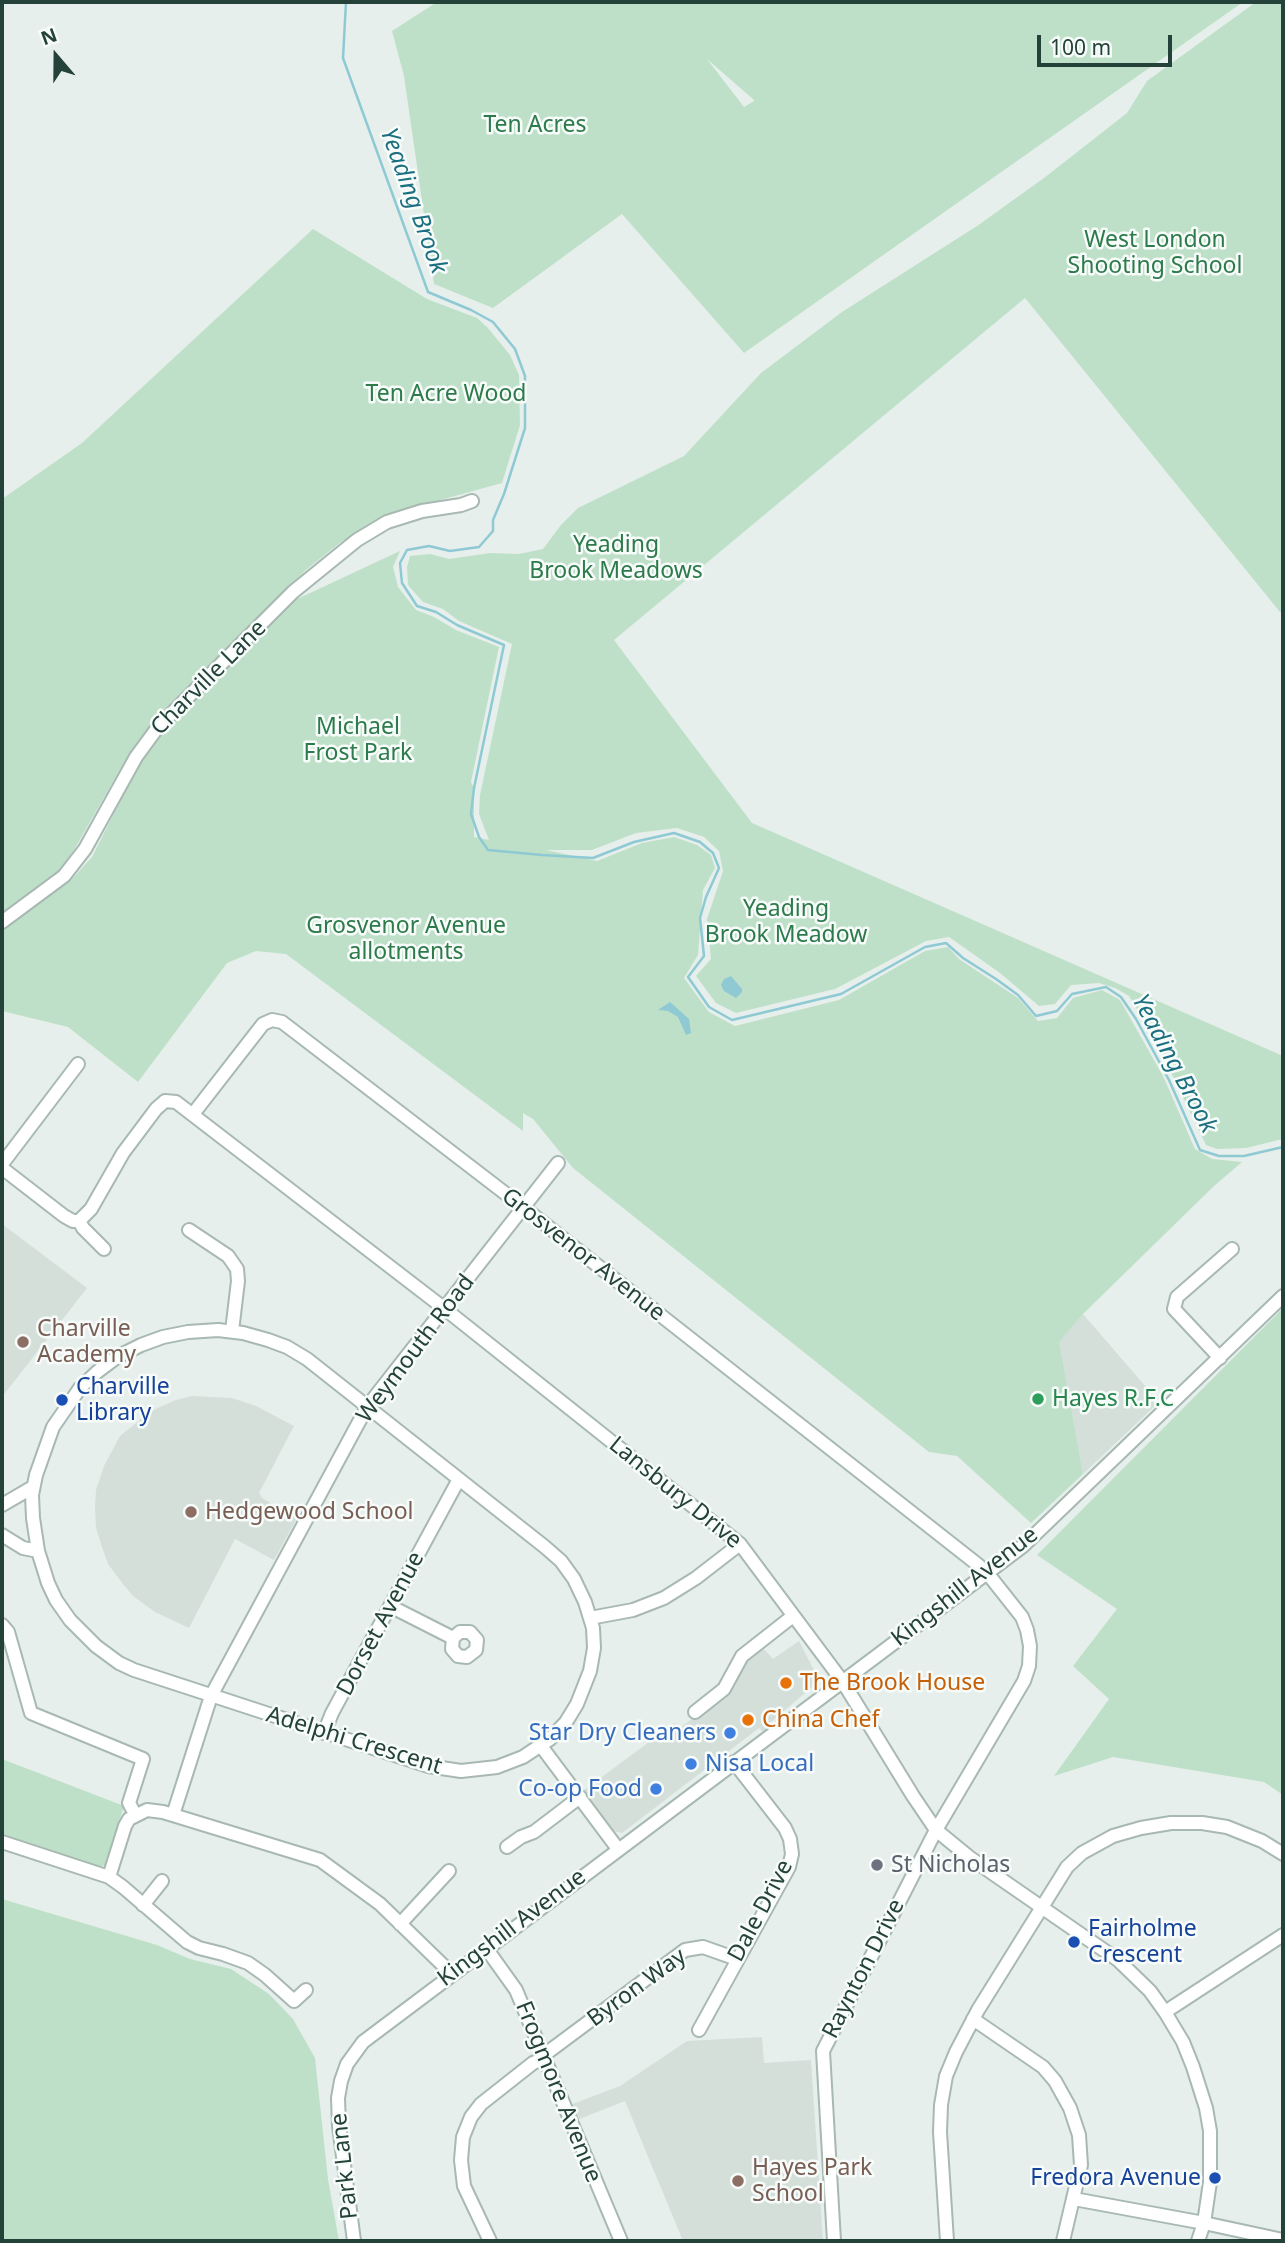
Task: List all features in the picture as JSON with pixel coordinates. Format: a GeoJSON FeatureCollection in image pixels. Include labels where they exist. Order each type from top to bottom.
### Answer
{"type":"FeatureCollection","features":[{"type":"Feature","properties":{"kind":"street","name":"Charville Lane"},"geometry":{"type":"LineString","coordinates":[[2,922],[56,883],[71,868],[94,834],[136,757],[158,727],[293,592],[357,540],[387,522],[422,511],[472,501]]}},
{"type":"Feature","properties":{"kind":"street","name":"Grosvenor Avenue"},"geometry":{"type":"LineString","coordinates":[[193,1114],[261,1027],[276,1020],[288,1026],[988,1574]]}},
{"type":"Feature","properties":{"kind":"street"},"geometry":{"type":"LineString","coordinates":[[78,1064],[2,1166],[64,1216],[79,1221],[104,1249]]}},
{"type":"Feature","properties":{"kind":"street","name":"Lansbury Drive"},"geometry":{"type":"LineString","coordinates":[[79,1221],[92,1209],[135,1135],[161,1103],[173,1100],[444,1309],[740,1544],[843,1682],[936,1830],[969,1857],[1126,1967],[1165,2012],[1188,2054],[1206,2108],[1210,2131],[1211,2160],[1204,2222],[1198,2241]]}},
{"type":"Feature","properties":{"kind":"street","name":"Weymouth Road"},"geometry":{"type":"LineString","coordinates":[[173,1815],[211,1696],[367,1407],[558,1163]]}},
{"type":"Feature","properties":{"kind":"street"},"geometry":{"type":"LineString","coordinates":[[189,1230],[228,1256],[235,1264],[238,1281],[232,1331]]}},
{"type":"Feature","properties":{"kind":"street"},"geometry":{"type":"LineString","coordinates":[[1220,1358],[1174,1309],[1177,1297],[1232,1248]]}},
{"type":"Feature","properties":{"kind":"street","name":"Kingshill Avenue"},"geometry":{"type":"LineString","coordinates":[[338,2091],[347,2064],[363,2042],[1023,1546],[1283,1296]]}},
{"type":"Feature","properties":{"kind":"street","name":"Adelphi Crescent"},"geometry":{"type":"LineString","coordinates":[[203,1331],[232,1331],[287,1347],[367,1407],[561,1561],[580,1590],[590,1618],[594,1648],[587,1682],[566,1722],[541,1746],[510,1763],[484,1770],[461,1771],[414,1762],[134,1670],[119,1663],[78,1629],[62,1609],[48,1583],[38,1551],[32,1510],[33,1487],[40,1460],[52,1427],[72,1398],[97,1372],[131,1350],[163,1337],[203,1331]]}},
{"type":"Feature","properties":{"kind":"street","name":"Dorset Avenue"},"geometry":{"type":"LineString","coordinates":[[324,1732],[459,1479]]}},
{"type":"Feature","properties":{"kind":"street"},"geometry":{"type":"LineString","coordinates":[[2,1505],[33,1487]]}},
{"type":"Feature","properties":{"kind":"street"},"geometry":{"type":"LineString","coordinates":[[2,1535],[23,1548],[38,1551]]}},
{"type":"Feature","properties":{"kind":"street"},"geometry":{"type":"LineString","coordinates":[[590,1618],[633,1610],[664,1598],[696,1578],[740,1544]]}},
{"type":"Feature","properties":{"kind":"street","name":"Raynton Drive"},"geometry":{"type":"LineString","coordinates":[[834,2241],[823,2051],[936,1830],[1027,1673],[1031,1654],[1027,1630],[1017,1610],[988,1574]]}},
{"type":"Feature","properties":{"kind":"street"},"geometry":{"type":"LineString","coordinates":[[390,1606],[453,1638]]}},
{"type":"Feature","properties":{"kind":"street"},"geometry":{"type":"LineString","coordinates":[[695,1712],[724,1689],[742,1656],[793,1616]]}},
{"type":"Feature","properties":{"kind":"street"},"geometry":{"type":"LineString","coordinates":[[2,1625],[8,1632],[31,1713],[143,1759],[129,1803],[135,1814]]}},
{"type":"Feature","properties":{"kind":"street"},"geometry":{"type":"LineString","coordinates":[[541,1746],[618,1849]]}},
{"type":"Feature","properties":{"kind":"street","name":"Dale Drive"},"geometry":{"type":"LineString","coordinates":[[699,2030],[789,1867],[792,1850],[785,1828],[734,1762]]}},
{"type":"Feature","properties":{"kind":"street"},"geometry":{"type":"LineString","coordinates":[[507,1847],[534,1832],[580,1797]]}},
{"type":"Feature","properties":{"kind":"street"},"geometry":{"type":"LineString","coordinates":[[109,1877],[125,1826],[135,1814],[152,1810],[173,1815],[320,1860],[400,1923],[452,1974]]}},
{"type":"Feature","properties":{"kind":"street"},"geometry":{"type":"LineString","coordinates":[[947,2241],[940,2132],[941,2105],[950,2064],[973,2019],[1062,1874],[1076,1858],[1102,1841],[1141,1828],[1171,1823],[1214,1825],[1251,1835],[1283,1853]]}},
{"type":"Feature","properties":{"kind":"street"},"geometry":{"type":"LineString","coordinates":[[2,1842],[109,1877],[187,1942],[248,1963],[294,2001],[306,1990]]}},
{"type":"Feature","properties":{"kind":"street"},"geometry":{"type":"LineString","coordinates":[[400,1923],[449,1871]]}},
{"type":"Feature","properties":{"kind":"street"},"geometry":{"type":"LineString","coordinates":[[143,1905],[162,1881]]}},
{"type":"Feature","properties":{"kind":"street"},"geometry":{"type":"LineString","coordinates":[[1165,2012],[1283,1935]]}},
{"type":"Feature","properties":{"kind":"street","name":"Byron Way"},"geometry":{"type":"LineString","coordinates":[[490,2241],[464,2186],[460,2160],[463,2137],[471,2117],[481,2104],[689,1948],[703,1947],[737,1959]]}},
{"type":"Feature","properties":{"kind":"street","name":"Frogmore Avenue"},"geometry":{"type":"LineString","coordinates":[[486,1948],[516,1990],[621,2241]]}},
{"type":"Feature","properties":{"kind":"street"},"geometry":{"type":"LineString","coordinates":[[973,2019],[1043,2067],[1066,2099],[1077,2126],[1081,2143],[1081,2165],[1063,2241]]}},
{"type":"Feature","properties":{"kind":"street","name":"Park Lane"},"geometry":{"type":"LineString","coordinates":[[338,2091],[339,2126],[354,2241]]}},
{"type":"Feature","properties":{"kind":"street"},"geometry":{"type":"LineString","coordinates":[[1074,2199],[1204,2222],[1283,2240]]}},
{"type":"Feature","properties":{"kind":"shaded area","name":"Charville Academy"},"geometry":{"type":"Polygon","coordinates":[[[2,1224],[87,1288],[2,1397],[2,1224]]]}},
{"type":"Feature","properties":{"kind":"shaded area"},"geometry":{"type":"Polygon","coordinates":[[[1083,1314],[1159,1402],[1083,1474],[1058,1342],[1083,1314]]]}},
{"type":"Feature","properties":{"kind":"shaded area","name":"Hedgewood School"},"geometry":{"type":"Polygon","coordinates":[[[192,1396],[232,1398],[256,1406],[294,1426],[259,1493],[262,1498],[297,1518],[274,1560],[235,1539],[189,1628],[155,1612],[133,1596],[123,1584],[108,1564],[96,1528],[95,1506],[96,1490],[104,1466],[120,1436],[151,1411],[192,1396]]]}},
{"type":"Feature","properties":{"kind":"shaded area"},"geometry":{"type":"Polygon","coordinates":[[[799,1641],[817,1679],[812,1687],[763,1732],[759,1728],[622,1833],[614,1831],[584,1790],[675,1723],[680,1728],[731,1690],[745,1661],[763,1648],[773,1659],[799,1641]]]}},
{"type":"Feature","properties":{"kind":"shaded area","name":"Hayes Park School"},"geometry":{"type":"Polygon","coordinates":[[[762,2037],[764,2063],[811,2060],[823,2241],[683,2241],[625,2101],[577,2120],[570,2105],[620,2086],[687,2041],[762,2037]]]}},
{"type":"Feature","properties":{"kind":"green space","name":"Ten Acres"},"geometry":{"type":"Polygon","coordinates":[[[437,2],[1243,2],[744,353],[622,214],[493,308],[434,284],[404,76],[392,31],[437,2]],[[707,59],[744,107],[754,100],[707,59]]]}},
{"type":"Feature","properties":{"kind":"green space"},"geometry":{"type":"Polygon","coordinates":[[[1256,2],[1283,2],[1283,610],[1280,612],[1025,298],[614,640],[752,823],[1283,1056],[1283,1139],[1246,1148],[1217,1149],[1206,1145],[1152,1033],[1129,996],[1099,983],[1071,985],[1055,1004],[1039,1006],[1000,973],[949,937],[926,941],[835,989],[736,1013],[716,1003],[696,976],[711,959],[707,919],[723,871],[719,851],[704,837],[677,828],[636,833],[592,850],[546,850],[597,861],[642,843],[674,837],[697,845],[711,855],[715,868],[703,890],[698,955],[684,978],[709,1012],[735,1026],[839,1000],[925,951],[948,947],[959,959],[1018,998],[1038,1021],[1057,1018],[1073,998],[1102,990],[1120,1000],[1163,1076],[1195,1149],[1212,1159],[1242,1162],[1083,1314],[1059,1342],[1083,1474],[1031,1523],[957,1456],[929,1452],[573,1168],[533,1119],[523,1113],[523,1131],[286,954],[256,951],[227,963],[138,1082],[68,1027],[2,1011],[2,931],[72,879],[92,857],[133,776],[160,735],[236,656],[256,631],[295,600],[400,551],[393,567],[398,587],[416,610],[499,647],[471,782],[474,788],[474,837],[489,840],[479,814],[480,795],[512,644],[459,621],[443,609],[423,602],[408,585],[407,567],[410,556],[430,554],[449,559],[490,553],[519,554],[543,549],[578,508],[684,456],[761,373],[842,312],[977,226],[1044,178],[1127,113],[1147,81],[1256,2]]]}},
{"type":"Feature","properties":{"kind":"green space","name":"Ten Acre Wood"},"geometry":{"type":"Polygon","coordinates":[[[313,229],[427,299],[477,318],[510,355],[519,375],[520,425],[502,483],[377,520],[341,542],[307,569],[156,717],[123,764],[58,873],[2,913],[2,499],[82,443],[313,229]]]}},
{"type":"Feature","properties":{"kind":"green space"},"geometry":{"type":"Polygon","coordinates":[[[1283,1308],[1283,1795],[1264,1782],[1113,1757],[1054,1776],[1109,1699],[1073,1666],[1117,1609],[1037,1555],[1283,1308]]]}},
{"type":"Feature","properties":{"kind":"green space"},"geometry":{"type":"Polygon","coordinates":[[[2,1759],[124,1806],[105,1865],[96,1868],[2,1838],[2,1759]]]}},
{"type":"Feature","properties":{"kind":"green space"},"geometry":{"type":"Polygon","coordinates":[[[2,1899],[157,1945],[190,1959],[231,1969],[269,1994],[293,2019],[315,2058],[328,2179],[339,2241],[2,2241],[2,1899]]]}},
{"type":"Feature","properties":{"kind":"water"},"geometry":{"type":"Polygon","coordinates":[[[731,976],[742,989],[736,998],[724,991],[721,985],[724,979],[731,976]]]}},
{"type":"Feature","properties":{"kind":"water"},"geometry":{"type":"Polygon","coordinates":[[[670,1002],[689,1019],[691,1033],[686,1035],[678,1017],[668,1011],[658,1010],[670,1002]]]}},
{"type":"Feature","properties":{"kind":"waterway","name":"Yeading Brook"},"geometry":{"type":"LineString","coordinates":[[346,2],[343,58],[428,292],[493,322],[515,349],[525,376],[525,428],[493,520],[493,531],[479,547],[450,551],[429,546],[407,550],[400,563],[402,583],[417,606],[436,612],[457,625],[504,645],[471,814],[479,837],[488,850],[593,858],[634,842],[674,833],[700,842],[713,853],[719,868],[700,918],[704,956],[688,977],[709,1007],[732,1020],[841,994],[925,947],[946,943],[963,958],[1018,995],[1036,1016],[1057,1011],[1072,994],[1106,987],[1121,997],[1136,1019],[1169,1080],[1200,1150],[1219,1156],[1244,1156],[1283,1147]]}},
{"type":"Feature","properties":{"kind":"place","name":"Charville Academy"},"geometry":{"type":"Point","coordinates":[23,1342]}},
{"type":"Feature","properties":{"kind":"place","name":"Hayes R.F.C"},"geometry":{"type":"Point","coordinates":[1038,1399]}},
{"type":"Feature","properties":{"kind":"place","name":"Charville Library"},"geometry":{"type":"Point","coordinates":[62,1400]}},
{"type":"Feature","properties":{"kind":"place","name":"Hedgewood School"},"geometry":{"type":"Point","coordinates":[191,1512]}},
{"type":"Feature","properties":{"kind":"place","name":"The Brook House"},"geometry":{"type":"Point","coordinates":[786,1683]}},
{"type":"Feature","properties":{"kind":"place","name":"China Chef"},"geometry":{"type":"Point","coordinates":[748,1720]}},
{"type":"Feature","properties":{"kind":"place","name":"Star Dry Cleaners"},"geometry":{"type":"Point","coordinates":[730,1733]}},
{"type":"Feature","properties":{"kind":"place","name":"Nisa Local"},"geometry":{"type":"Point","coordinates":[691,1764]}},
{"type":"Feature","properties":{"kind":"place","name":"Co-op Food"},"geometry":{"type":"Point","coordinates":[656,1789]}},
{"type":"Feature","properties":{"kind":"place","name":"St Nicholas"},"geometry":{"type":"Point","coordinates":[877,1865]}},
{"type":"Feature","properties":{"kind":"place","name":"Fairholme Crescent"},"geometry":{"type":"Point","coordinates":[1074,1942]}},
{"type":"Feature","properties":{"kind":"place","name":"Fredora Avenue"},"geometry":{"type":"Point","coordinates":[1215,2178]}},
{"type":"Feature","properties":{"kind":"place","name":"Hayes Park School"},"geometry":{"type":"Point","coordinates":[738,2181]}},
{"type":"Feature","properties":{"kind":"park label","name":"West London Shooting School"},"geometry":{"type":"Point","coordinates":[1155,253]}},
{"type":"Feature","properties":{"kind":"park label","name":"Yeading Brook Meadows"},"geometry":{"type":"Point","coordinates":[616,558]}},
{"type":"Feature","properties":{"kind":"park label","name":"Michael Frost Park"},"geometry":{"type":"Point","coordinates":[358,740]}},
{"type":"Feature","properties":{"kind":"park label","name":"Yeading Brook Meadow"},"geometry":{"type":"Point","coordinates":[786,922]}},
{"type":"Feature","properties":{"kind":"park label","name":"Grosvenor Avenue allotments"},"geometry":{"type":"Point","coordinates":[406,939]}}]}
